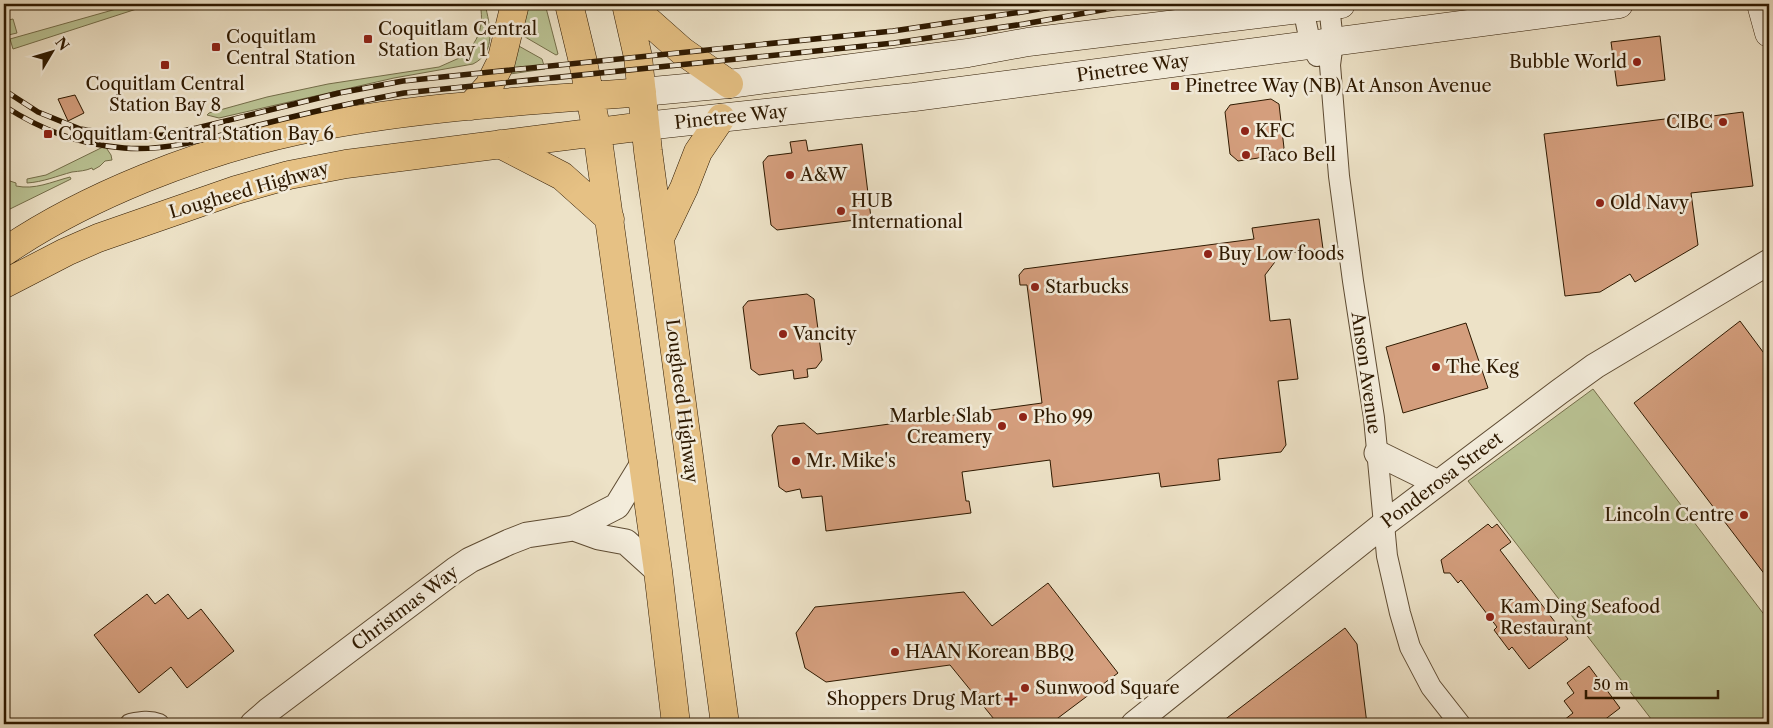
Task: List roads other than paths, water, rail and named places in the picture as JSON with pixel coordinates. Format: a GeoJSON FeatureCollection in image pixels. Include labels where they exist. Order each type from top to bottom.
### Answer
{"type":"FeatureCollection","features":[{"type":"Feature","properties":{"kind":"main road"},"geometry":{"type":"LineString","coordinates":[[471,106],[489,86],[502,62],[515,4]]}},
{"type":"Feature","properties":{"kind":"main road"},"geometry":{"type":"LineString","coordinates":[[569,4],[591,96],[610,219],[644,462],[676,724]]}},
{"type":"Feature","properties":{"kind":"main road"},"geometry":{"type":"LineString","coordinates":[[627,4],[683,52],[729,84]]}},
{"type":"Feature","properties":{"kind":"main road"},"geometry":{"type":"LineString","coordinates":[[627,4],[638,57],[645,126]]}},
{"type":"Feature","properties":{"kind":"main road","name":"Pinetree Way"},"geometry":{"type":"LineString","coordinates":[[645,126],[1325,51],[1619,4]]}},
{"type":"Feature","properties":{"kind":"main road"},"geometry":{"type":"LineString","coordinates":[[1761,4],[1769,33]]}},
{"type":"Feature","properties":{"kind":"main road","name":"Pinetree Way"},"geometry":{"type":"LineString","coordinates":[[642,92],[729,84],[968,53],[1028,42],[1324,6]]}},
{"type":"Feature","properties":{"kind":"main road"},"geometry":{"type":"LineString","coordinates":[[4,252],[47,226],[139,181],[169,169],[246,144],[297,131],[362,120],[471,106],[642,92]]}},
{"type":"Feature","properties":{"kind":"main road"},"geometry":{"type":"LineString","coordinates":[[661,236],[684,188],[698,152],[721,118]]}},
{"type":"Feature","properties":{"kind":"main road","name":"Lougheed Highway"},"geometry":{"type":"LineString","coordinates":[[4,284],[98,238],[166,213],[289,175],[346,164],[645,126],[725,724]]}},
{"type":"Feature","properties":{"kind":"main road"},"geometry":{"type":"LineString","coordinates":[[500,144],[562,176],[610,219]]}},
{"type":"Feature","properties":{"kind":"street"},"geometry":{"type":"LineString","coordinates":[[1324,6],[1325,51]]}},
{"type":"Feature","properties":{"kind":"street","name":"Anson Avenue"},"geometry":{"type":"LineString","coordinates":[[1324,6],[1325,51],[1339,176],[1352,281],[1374,418],[1387,556],[1410,647],[1431,687],[1460,724]]}},
{"type":"Feature","properties":{"kind":"street","name":"Ponderosa Street"},"geometry":{"type":"LineString","coordinates":[[1134,724],[1384,524],[1552,396],[1595,366],[1763,270]]}},
{"type":"Feature","properties":{"kind":"street"},"geometry":{"type":"LineString","coordinates":[[1377,453],[1438,483]]}},
{"type":"Feature","properties":{"kind":"street","name":"Christmas Way"},"geometry":{"type":"LineString","coordinates":[[253,724],[269,710],[470,560],[527,535],[574,528],[617,506],[644,462]]}},
{"type":"Feature","properties":{"kind":"street","name":"Christmas Way"},"geometry":{"type":"LineString","coordinates":[[574,528],[598,537],[626,542],[658,571]]}},
{"type":"Feature","properties":{"kind":"street"},"geometry":{"type":"LineString","coordinates":[[130,724],[143,722],[158,724]]}},
{"type":"Feature","properties":{"kind":"railway"},"geometry":{"type":"LineString","coordinates":[[4,90],[38,112],[80,129],[127,136],[163,135],[339,93],[403,81],[893,31],[1068,4]]}},
{"type":"Feature","properties":{"kind":"railway"},"geometry":{"type":"LineString","coordinates":[[4,106],[33,123],[76,140],[124,148],[158,148],[192,142],[313,112],[404,93],[894,43],[1024,24],[1135,4]]}},
{"type":"Feature","properties":{"kind":"place","name":"Coquitlam Central Station Bay 1"},"geometry":{"type":"Point","coordinates":[368,39]}},
{"type":"Feature","properties":{"kind":"place","name":"Coquitlam Central Station"},"geometry":{"type":"Point","coordinates":[216,47]}},
{"type":"Feature","properties":{"kind":"place","name":"Bubble World"},"geometry":{"type":"Point","coordinates":[1637,62]}},
{"type":"Feature","properties":{"kind":"place","name":"Coquitlam Central Station Bay 8"},"geometry":{"type":"Point","coordinates":[165,65]}},
{"type":"Feature","properties":{"kind":"place","name":"Pinetree Way (NB) At Anson Avenue"},"geometry":{"type":"Point","coordinates":[1175,86]}},
{"type":"Feature","properties":{"kind":"place","name":"CIBC"},"geometry":{"type":"Point","coordinates":[1723,122]}},
{"type":"Feature","properties":{"kind":"place","name":"KFC"},"geometry":{"type":"Point","coordinates":[1245,131]}},
{"type":"Feature","properties":{"kind":"place","name":"Coquitlam Central Station Bay 6"},"geometry":{"type":"Point","coordinates":[48,134]}},
{"type":"Feature","properties":{"kind":"place","name":"Taco Bell"},"geometry":{"type":"Point","coordinates":[1246,155]}},
{"type":"Feature","properties":{"kind":"place","name":"A&W"},"geometry":{"type":"Point","coordinates":[790,175]}},
{"type":"Feature","properties":{"kind":"place","name":"Old Navy"},"geometry":{"type":"Point","coordinates":[1600,203]}},
{"type":"Feature","properties":{"kind":"place","name":"HUB International"},"geometry":{"type":"Point","coordinates":[841,211]}},
{"type":"Feature","properties":{"kind":"place","name":"Buy Low foods"},"geometry":{"type":"Point","coordinates":[1208,254]}},
{"type":"Feature","properties":{"kind":"place","name":"Starbucks"},"geometry":{"type":"Point","coordinates":[1035,287]}},
{"type":"Feature","properties":{"kind":"place","name":"Vancity"},"geometry":{"type":"Point","coordinates":[783,334]}},
{"type":"Feature","properties":{"kind":"place","name":"The Keg"},"geometry":{"type":"Point","coordinates":[1436,367]}},
{"type":"Feature","properties":{"kind":"place","name":"Pho 99"},"geometry":{"type":"Point","coordinates":[1023,417]}},
{"type":"Feature","properties":{"kind":"place","name":"Marble Slab Creamery"},"geometry":{"type":"Point","coordinates":[1002,426]}},
{"type":"Feature","properties":{"kind":"place","name":"Mr. Mike's"},"geometry":{"type":"Point","coordinates":[796,461]}},
{"type":"Feature","properties":{"kind":"place","name":"Lincoln Centre"},"geometry":{"type":"Point","coordinates":[1744,515]}},
{"type":"Feature","properties":{"kind":"place","name":"Kam Ding Seafood Restaurant"},"geometry":{"type":"Point","coordinates":[1490,617]}},
{"type":"Feature","properties":{"kind":"place","name":"HAAN Korean BBQ"},"geometry":{"type":"Point","coordinates":[895,652]}},
{"type":"Feature","properties":{"kind":"place","name":"Sunwood Square"},"geometry":{"type":"Point","coordinates":[1025,688]}},
{"type":"Feature","properties":{"kind":"place","name":"Shoppers Drug Mart"},"geometry":{"type":"Point","coordinates":[1011,699]}}]}
